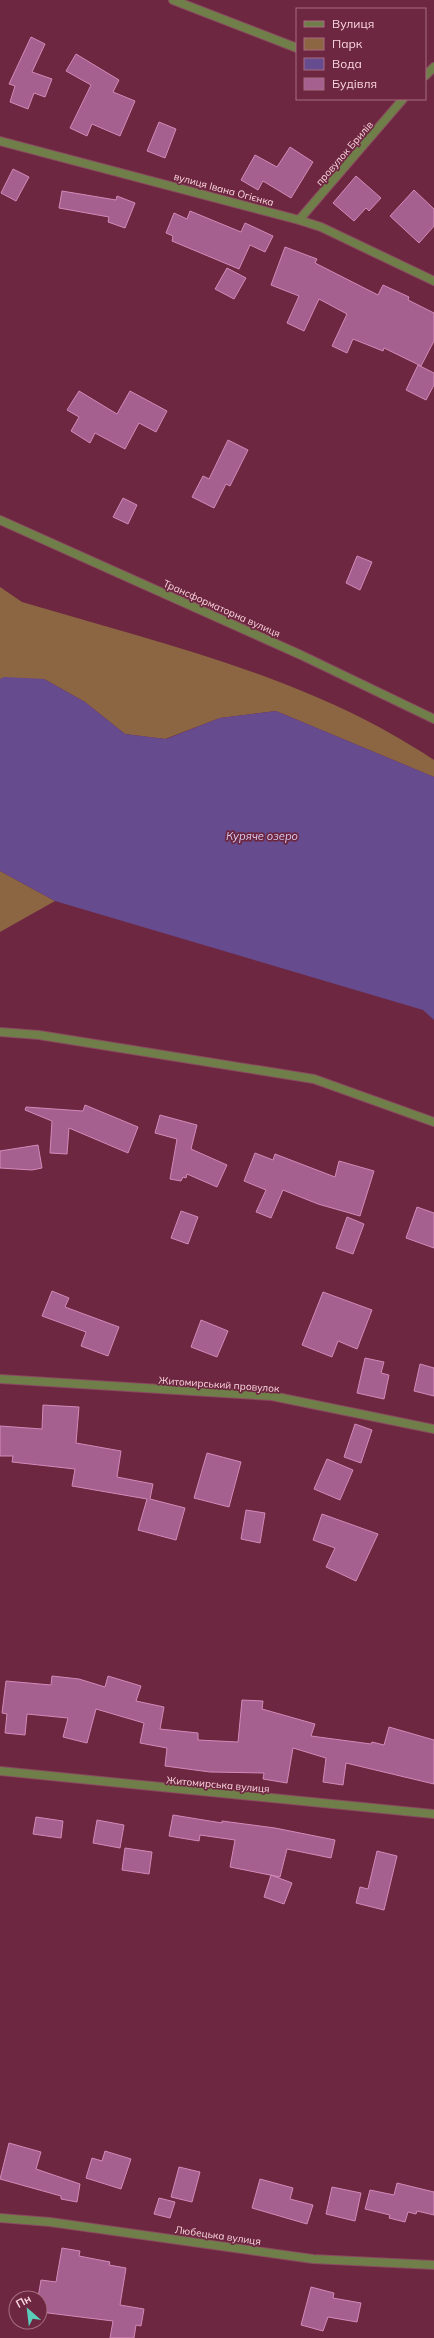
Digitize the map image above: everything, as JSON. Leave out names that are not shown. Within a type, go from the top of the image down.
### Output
[{"type":"street","points":[[173,0],[296,48]]},
{"type":"street","points":[[426,75],[434,67]]},
{"type":"street","name":"провулок Брилів","points":[[299,220],[402,100]]},
{"type":"street","name":"вулиця Івана Огієнка","points":[[0,141],[321,227],[434,281]]},
{"type":"street","name":"Трансформаторна вулиця","points":[[0,520],[301,655],[434,718]]},
{"type":"street","points":[[0,1032],[39,1035],[314,1079],[434,1122]]},
{"type":"street","name":"Житомирський провулок","points":[[0,1379],[272,1396],[434,1429]]},
{"type":"street","name":"Житомирська вулиця","points":[[0,1771],[434,1814]]},
{"type":"street","name":"Любецька вулиця","points":[[0,2218],[50,2222],[313,2258],[434,2265]]},
{"type":"green space","points":[[0,587],[22,602],[182,649],[234,666],[337,706],[386,731],[434,760],[434,777],[276,711],[220,718],[165,739],[125,734],[85,702],[44,679],[0,679]]},
{"type":"green space","points":[[0,871],[55,901],[0,932]]},
{"type":"water","name":"Куряче озеро","points":[[4,677],[44,679],[85,702],[125,734],[166,739],[220,718],[276,711],[434,777],[434,1020],[423,1010],[55,901],[0,871],[0,679]]},
{"type":"building","points":[[31,37],[45,44],[32,72],[52,79],[45,97],[34,93],[28,109],[10,102],[15,86],[9,84]]},
{"type":"building","points":[[76,54],[119,80],[113,92],[135,101],[120,136],[92,124],[87,136],[70,128],[91,85],[66,71]]},
{"type":"building","points":[[159,122],[176,129],[165,158],[147,151]]},
{"type":"building","points":[[290,147],[313,162],[291,198],[263,181],[258,190],[241,180],[255,155],[277,167]]},
{"type":"building","points":[[13,169],[29,177],[16,201],[1,193]]},
{"type":"building","points":[[356,176],[381,198],[369,211],[366,208],[354,221],[333,203]]},
{"type":"building","points":[[414,190],[434,209],[434,226],[419,243],[390,216]]},
{"type":"building","points":[[62,191],[116,200],[117,196],[135,203],[125,228],[108,222],[109,217],[59,208]]},
{"type":"building","points":[[190,211],[241,232],[245,223],[273,236],[265,252],[250,245],[239,269],[172,241],[173,236],[166,233],[174,213],[187,219]]},
{"type":"building","points":[[285,247],[317,259],[315,263],[378,295],[383,285],[409,297],[408,300],[434,313],[434,341],[421,366],[384,348],[383,351],[353,339],[347,353],[332,346],[347,314],[319,299],[304,331],[287,323],[299,296],[271,285]]},
{"type":"building","points":[[227,268],[246,278],[234,299],[215,289]]},
{"type":"building","points":[[418,365],[434,373],[434,385],[426,400],[406,390]]},
{"type":"building","points":[[79,391],[117,414],[130,391],[167,411],[156,432],[139,423],[125,449],[95,433],[90,443],[71,431],[79,417],[67,410]]},
{"type":"building","points":[[228,440],[248,450],[230,486],[226,484],[214,508],[192,497],[203,476],[209,479]]},
{"type":"building","points":[[123,498],[137,505],[128,524],[113,517]]},
{"type":"building","points":[[357,556],[372,562],[360,590],[346,583]]},
{"type":"building","points":[[85,1105],[138,1127],[128,1153],[69,1128],[67,1154],[50,1153],[52,1121],[25,1110],[26,1107],[83,1111]]},
{"type":"building","points":[[160,1115],[197,1125],[191,1149],[227,1165],[217,1187],[187,1174],[186,1178],[183,1177],[181,1181],[170,1179],[177,1139],[155,1133]]},
{"type":"building","points":[[38,1145],[42,1168],[32,1170],[0,1168],[0,1151]]},
{"type":"building","points":[[255,1153],[273,1160],[275,1154],[335,1177],[339,1161],[374,1171],[360,1216],[318,1204],[283,1190],[271,1218],[256,1212],[266,1190],[244,1181]]},
{"type":"building","points":[[417,1207],[434,1213],[434,1248],[406,1238]]},
{"type":"building","points":[[181,1211],[198,1217],[188,1244],[171,1238]]},
{"type":"building","points":[[347,1217],[364,1224],[353,1254],[336,1248]]},
{"type":"building","points":[[52,1291],[69,1298],[65,1307],[119,1327],[108,1356],[81,1346],[86,1332],[42,1316]]},
{"type":"building","points":[[323,1292],[372,1310],[357,1349],[338,1341],[332,1357],[302,1345]]},
{"type":"building","points":[[201,1320],[228,1331],[217,1357],[191,1347]]},
{"type":"building","points":[[365,1358],[384,1362],[381,1373],[389,1375],[384,1399],[357,1393]]},
{"type":"building","points":[[420,1364],[434,1368],[434,1396],[414,1391]]},
{"type":"building","points":[[43,1405],[79,1407],[76,1443],[121,1451],[117,1477],[153,1484],[150,1499],[185,1508],[176,1540],[138,1530],[147,1499],[72,1486],[75,1469],[12,1462],[13,1456],[0,1456],[0,1426],[42,1429]]},
{"type":"building","points":[[355,1424],[372,1430],[361,1463],[344,1457]]},
{"type":"building","points":[[207,1453],[241,1462],[229,1507],[194,1498]]},
{"type":"building","points":[[327,1459],[353,1470],[340,1500],[314,1489]]},
{"type":"building","points":[[246,1510],[265,1513],[260,1543],[241,1539]]},
{"type":"building","points":[[322,1514],[378,1534],[356,1581],[326,1567],[335,1548],[313,1540]]},
{"type":"building","points":[[52,1676],[79,1679],[105,1687],[108,1676],[141,1686],[136,1701],[164,1707],[160,1729],[198,1733],[198,1740],[238,1742],[242,1700],[263,1701],[262,1709],[315,1724],[311,1736],[371,1744],[372,1742],[384,1745],[389,1727],[434,1740],[434,1784],[346,1763],[343,1785],[323,1782],[326,1758],[293,1748],[287,1783],[263,1779],[264,1773],[210,1772],[165,1766],[167,1748],[140,1743],[144,1723],[96,1709],[87,1743],[63,1737],[68,1718],[27,1714],[25,1735],[5,1733],[7,1714],[2,1713],[6,1681],[51,1685]]},
{"type":"building","points":[[173,1815],[222,1823],[222,1821],[275,1828],[335,1840],[331,1858],[287,1849],[280,1877],[230,1867],[235,1840],[200,1835],[199,1841],[169,1836]]},
{"type":"building","points":[[36,1817],[63,1821],[61,1838],[33,1834]]},
{"type":"building","points":[[97,1820],[124,1825],[120,1848],[93,1843]]},
{"type":"building","points":[[125,1848],[152,1852],[149,1874],[122,1870]]},
{"type":"building","points":[[377,1851],[397,1856],[384,1910],[356,1903],[360,1887],[368,1889]]},
{"type":"building","points":[[271,1875],[292,1883],[284,1904],[264,1897]]},
{"type":"building","points":[[9,2143],[41,2152],[36,2169],[80,2184],[77,2202],[61,2199],[61,2196],[0,2179]]},
{"type":"building","points":[[105,2151],[131,2159],[121,2189],[86,2178],[92,2158],[102,2161]]},
{"type":"building","points":[[179,2167],[200,2172],[192,2202],[171,2197]]},
{"type":"building","points":[[260,2179],[293,2188],[290,2199],[313,2205],[307,2224],[252,2208]]},
{"type":"building","points":[[397,2183],[434,2192],[434,2215],[417,2211],[416,2214],[408,2212],[405,2222],[389,2218],[390,2215],[365,2209],[370,2190],[394,2195]]},
{"type":"building","points":[[332,2187],[361,2193],[355,2221],[326,2214]]},
{"type":"building","points":[[159,2198],[175,2202],[170,2218],[154,2214]]},
{"type":"building","points":[[62,2248],[80,2251],[79,2256],[110,2262],[109,2265],[126,2268],[120,2305],[144,2309],[141,2326],[136,2325],[134,2338],[110,2338],[113,2321],[48,2313],[48,2290],[39,2290],[41,2280],[56,2282]]},
{"type":"building","points":[[311,2287],[334,2293],[333,2298],[361,2303],[357,2322],[328,2317],[323,2331],[301,2325]]}]
